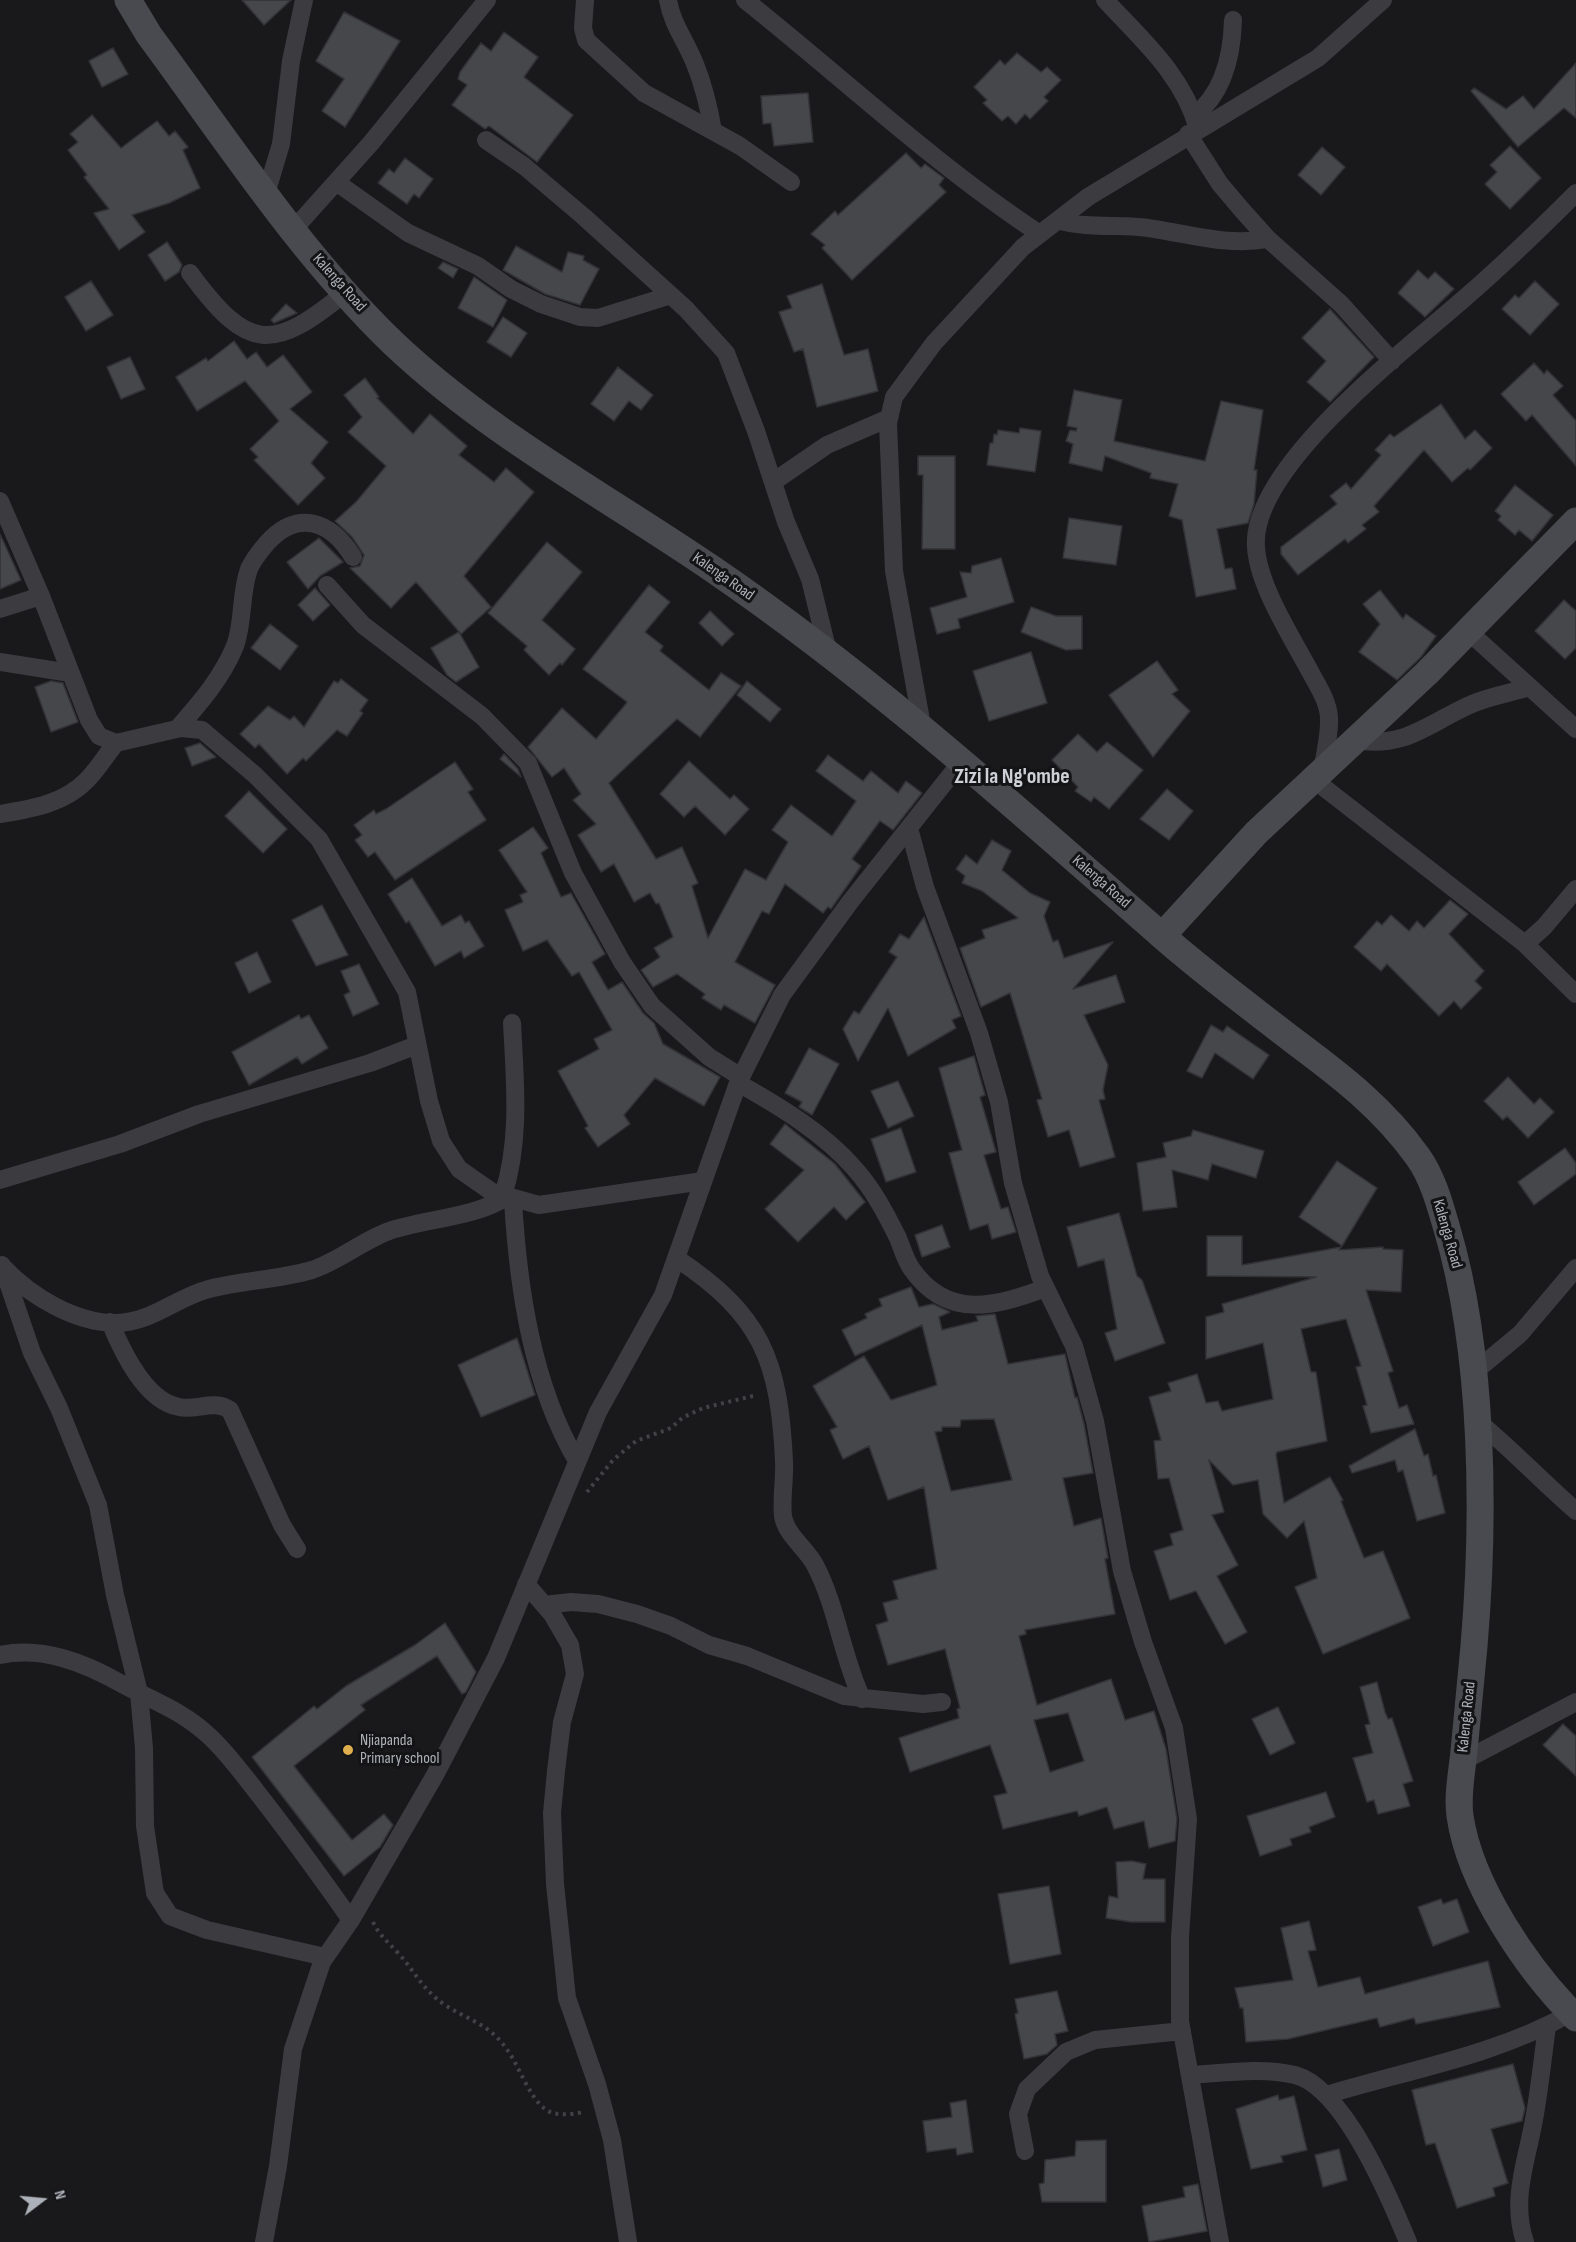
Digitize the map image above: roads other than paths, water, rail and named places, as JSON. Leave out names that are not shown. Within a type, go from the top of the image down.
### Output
[{"type":"main road","name":"Kalenga Road","points":[[128,0],[149,35],[293,230],[389,339],[428,374],[498,428],[714,569],[828,652],[962,762],[1162,936],[1362,1093],[1395,1126],[1424,1166],[1440,1205],[1454,1253],[1467,1312],[1473,1373],[1478,1594],[1458,1809],[1469,1858],[1491,1904],[1536,1971],[1573,2015]]},
{"type":"main road","points":[[1162,936],[1256,833],[1469,632],[1576,521]]},
{"type":"street","points":[[266,194],[281,144],[291,61],[304,0]]},
{"type":"street","points":[[293,230],[488,0]]},
{"type":"street","points":[[585,0],[583,28],[586,40],[644,93],[740,147],[791,182]]},
{"type":"street","points":[[668,0],[673,21],[695,63],[703,85],[713,131]]},
{"type":"street","points":[[745,0],[915,140],[1004,210],[1040,234]]},
{"type":"street","points":[[1105,0],[1178,82],[1191,103],[1194,126],[1220,184],[1268,239],[1341,303],[1392,361]]},
{"type":"street","points":[[923,731],[894,571],[889,418],[894,397],[927,352],[1023,248],[1040,234],[1088,197],[1194,126],[1318,58],[1383,0]]},
{"type":"street","points":[[1194,126],[1219,87],[1227,65],[1233,20]]},
{"type":"street","points":[[486,140],[524,166],[583,216],[668,296],[687,309],[726,353],[810,579],[828,652]]},
{"type":"street","points":[[336,182],[408,233],[478,267],[511,289],[579,317],[598,318],[668,296]]},
{"type":"street","points":[[1576,193],[1522,246],[1349,399],[1295,458],[1270,494],[1259,518],[1256,547],[1265,579],[1285,627],[1323,695],[1329,716],[1318,775],[1525,944],[1576,994]]},
{"type":"street","points":[[1058,220],[1082,225],[1154,228],[1186,236],[1239,243],[1268,239]]},
{"type":"street","points":[[190,273],[211,302],[232,322],[254,335],[269,336],[316,317],[347,291]]},
{"type":"street","points":[[773,482],[827,445],[889,418]]},
{"type":"street","points":[[0,501],[41,596],[88,720],[99,736],[116,743],[177,729],[202,730],[280,798],[320,839],[407,992],[429,1101],[441,1141],[459,1169],[492,1192],[539,1205],[703,1181]]},
{"type":"street","points":[[177,729],[222,673],[236,644],[250,567],[274,536],[290,524],[299,522],[315,524],[333,533],[353,557]]},
{"type":"street","points":[[327,585],[363,625],[482,716],[528,764],[573,873],[622,962],[652,1006],[709,1057],[783,1108],[854,1167],[874,1193],[911,1268],[931,1288],[948,1299],[969,1305],[994,1305],[1046,1288]]},
{"type":"street","points":[[0,609],[41,596]]},
{"type":"street","points":[[1469,632],[1576,729]]},
{"type":"street","points":[[0,662],[70,673]]},
{"type":"street","points":[[1355,740],[1371,743],[1400,740],[1474,703],[1530,687]]},
{"type":"street","points":[[0,814],[40,806],[73,793],[87,780],[116,743]]},
{"type":"street","points":[[264,2242],[278,2166],[293,2049],[325,1957],[351,1920],[435,1775],[486,1677],[598,1412],[663,1296],[740,1080],[782,996],[962,762]]},
{"type":"street","points":[[909,828],[925,887],[979,1033],[999,1102],[1013,1183],[1040,1276],[1077,1356],[1095,1421],[1122,1571],[1143,1642],[1174,1728],[1188,1819],[1180,1937],[1182,2031],[1220,2242]]},
{"type":"street","points":[[1525,944],[1544,927],[1576,889]]},
{"type":"street","points":[[512,1023],[517,1124],[508,1198],[515,1228],[532,1340],[560,1431],[577,1461]]},
{"type":"street","points":[[0,1180],[120,1144],[200,1114],[370,1063],[417,1045]]},
{"type":"street","points":[[1,1265],[17,1282],[47,1301],[91,1320],[133,1321],[210,1288],[270,1280],[313,1269],[387,1232],[472,1211],[508,1198]]},
{"type":"street","points":[[676,1258],[709,1280],[739,1310],[760,1337],[770,1361],[784,1462],[783,1517],[789,1532],[804,1547],[815,1565],[826,1591],[848,1668],[862,1699]]},
{"type":"street","points":[[1,1265],[32,1353],[59,1408],[98,1505],[115,1595],[139,1693],[144,1748],[145,1826],[155,1893],[170,1916],[207,1930],[325,1957]]},
{"type":"street","points":[[1473,1373],[1520,1334],[1576,1268]]},
{"type":"street","points":[[111,1322],[135,1373],[161,1400],[180,1408],[209,1405],[230,1410],[282,1525],[297,1549]]},
{"type":"street","points":[[1475,1419],[1572,1502]]},
{"type":"street","points":[[526,1584],[544,1605],[570,1645],[575,1674],[562,1722],[556,1771],[552,1813],[555,1884],[567,1998],[612,2140],[628,2242]]},
{"type":"street","points":[[544,1605],[571,1602],[598,1604],[637,1614],[671,1626],[709,1646],[747,1656],[844,1696],[923,1704],[942,1702]]},
{"type":"street","points":[[0,1655],[45,1654],[80,1663],[139,1693],[165,1703],[208,1736],[290,1834],[351,1920]]},
{"type":"street","points":[[1463,1761],[1576,1702]]},
{"type":"street","points":[[1326,2095],[1496,2048],[1573,2015]]},
{"type":"street","points":[[1525,2242],[1518,2212],[1524,2160],[1535,2115],[1547,2026]]},
{"type":"street","points":[[1025,2151],[1018,2114],[1027,2089],[1043,2071],[1066,2052],[1095,2040],[1182,2031]]},
{"type":"street","points":[[1190,2075],[1269,2072],[1297,2076],[1326,2095],[1382,2177],[1408,2242]]},
{"type":"place","name":"Njiapanda Primary school","points":[[348,1750]]},
{"type":"district","name":"Zizi la Ng'ombe","points":[[1012,777]]}]
